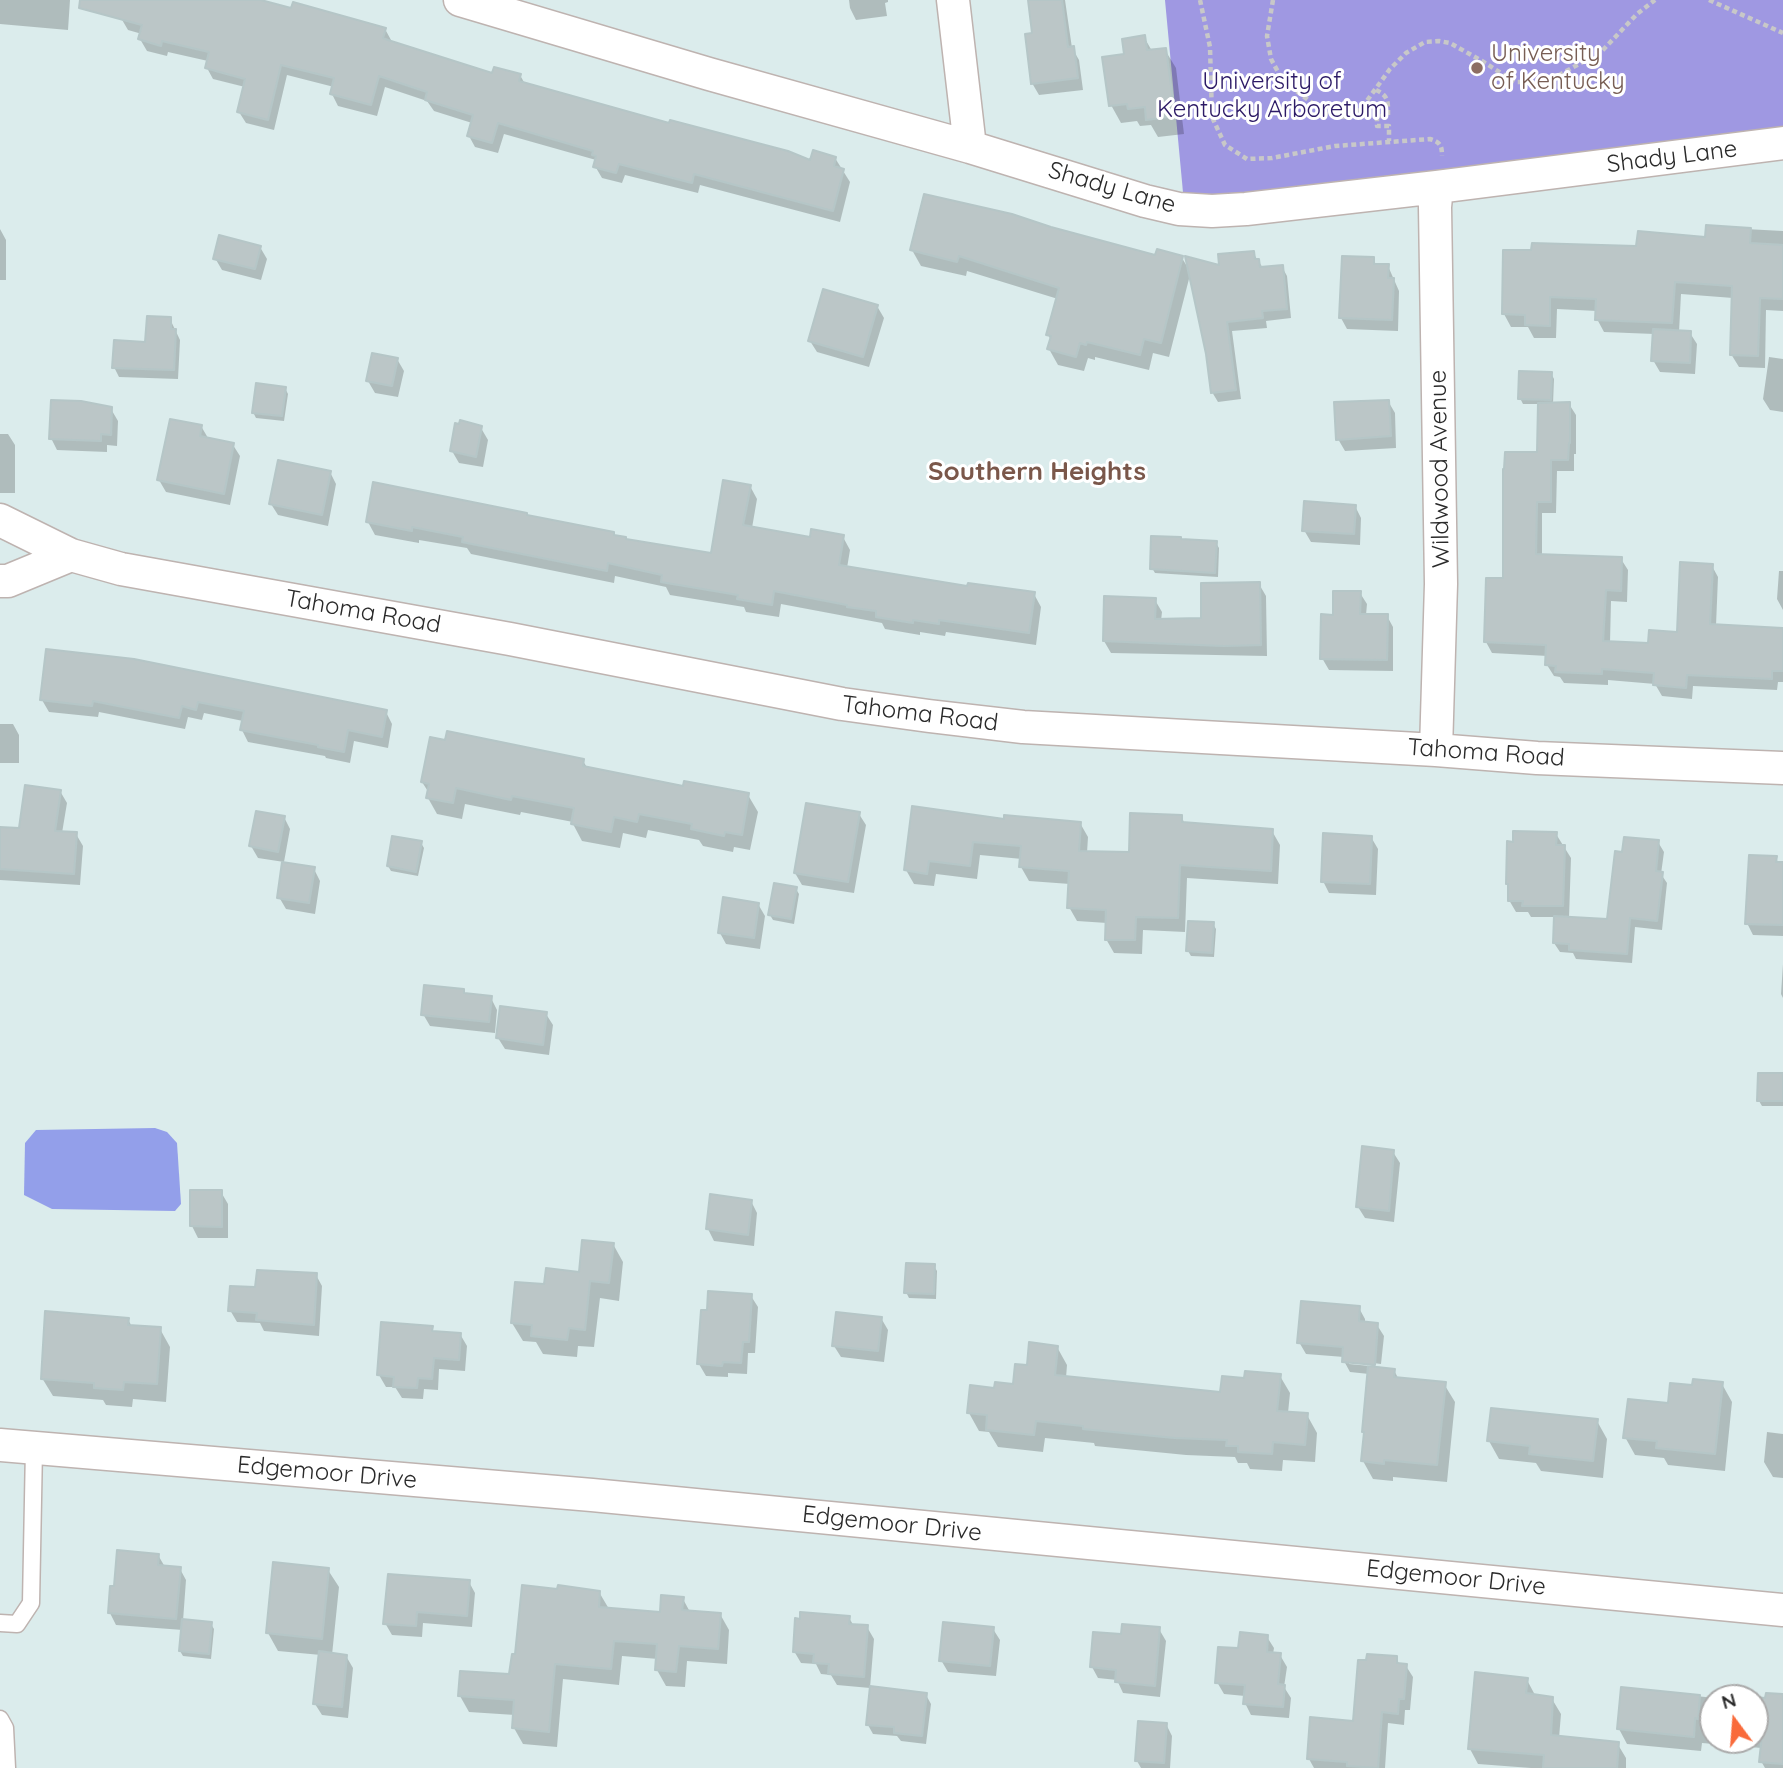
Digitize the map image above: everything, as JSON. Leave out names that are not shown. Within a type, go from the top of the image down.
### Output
[{"type":"street","name":"Shady Lane","points":[[460,0],[1179,209],[1246,209],[1783,143]]},
{"type":"street","points":[[953,0],[970,147]]},
{"type":"street","name":"Wildwood Avenue","points":[[1436,750],[1441,584],[1435,206],[1437,187]]},
{"type":"street","name":"Tahoma Road","points":[[0,520],[71,555],[121,569],[510,639],[842,704],[1023,727],[1538,758],[1783,768]]},
{"type":"street","points":[[0,581],[8,581],[71,555]]},
{"type":"street","name":"Edgemoor Drive","points":[[0,1445],[592,1495],[1783,1610]]},
{"type":"lane","points":[[0,1623],[18,1624],[31,1603],[34,1448]]},
{"type":"lane","points":[[0,1719],[5,1728],[7,1768]]},
{"type":"path","points":[[1200,0],[1210,47],[1212,117],[1224,145],[1247,159],[1272,158],[1326,147],[1430,139],[1438,141],[1442,146],[1443,165],[1437,187]]},
{"type":"path","points":[[1273,0],[1267,36],[1271,59],[1283,81],[1327,114],[1339,117],[1351,116],[1376,90],[1390,69],[1406,53],[1425,42],[1450,43],[1515,82],[1547,82],[1602,51],[1637,14],[1655,0]]},
{"type":"path","points":[[1709,0],[1783,33]]},
{"type":"path","points":[[1376,90],[1384,94],[1388,102],[1388,116],[1377,116],[1377,126],[1389,126],[1390,141]]},
{"type":"green space","name":"University of Kentucky Arboretum","points":[[1165,0],[1783,0],[1783,133],[1184,203]]},
{"type":"shaded area","points":[[155,1128],[167,1132],[177,1143],[181,1204],[175,1211],[52,1209],[24,1195],[25,1143],[36,1130]]},
{"type":"building","points":[[80,0],[261,0],[291,8],[293,2],[386,28],[383,38],[492,73],[494,67],[521,74],[519,81],[669,123],[670,120],[788,151],[810,160],[813,150],[836,157],[834,166],[844,169],[833,211],[694,174],[692,183],[619,164],[616,173],[593,167],[596,156],[592,155],[593,151],[498,123],[492,143],[467,136],[473,115],[425,100],[427,92],[379,76],[371,105],[330,94],[334,78],[281,65],[268,120],[237,112],[245,79],[205,68],[209,52],[162,41],[161,46],[138,39],[142,25],[79,8]]},
{"type":"building","points":[[1028,0],[1062,0],[1068,47],[1074,46],[1078,78],[1031,84],[1025,34],[1032,33]]},
{"type":"building","points":[[1145,35],[1147,50],[1166,48],[1175,116],[1146,120],[1145,107],[1128,109],[1127,104],[1109,106],[1102,57],[1124,54],[1122,39]]},
{"type":"building","points":[[924,194],[1012,214],[1155,255],[1157,249],[1183,256],[1161,343],[1144,339],[1140,355],[1087,342],[1086,345],[1080,343],[1076,357],[1047,349],[1051,336],[1046,335],[1059,288],[959,256],[957,262],[910,250]]},
{"type":"building","points":[[1706,225],[1751,228],[1750,243],[1783,245],[1783,299],[1760,298],[1758,356],[1730,355],[1732,286],[1675,282],[1672,323],[1595,320],[1596,299],[1550,297],[1550,326],[1525,325],[1525,315],[1502,314],[1503,250],[1531,250],[1532,243],[1636,246],[1638,231],[1705,237]]},
{"type":"building","points":[[219,235],[261,246],[255,269],[213,259]]},
{"type":"building","points":[[1254,251],[1260,267],[1283,265],[1287,309],[1262,311],[1263,318],[1227,322],[1236,390],[1211,393],[1206,354],[1185,256],[1219,265],[1218,254]]},
{"type":"building","points":[[1342,256],[1374,257],[1374,264],[1389,264],[1388,278],[1394,278],[1392,320],[1339,318]]},
{"type":"building","points":[[823,289],[878,305],[863,357],[808,341]]},
{"type":"building","points":[[147,316],[171,317],[171,329],[176,329],[174,370],[112,368],[114,340],[145,342]]},
{"type":"building","points":[[1653,329],[1691,331],[1690,363],[1651,361]]},
{"type":"building","points":[[372,353],[398,358],[392,386],[366,381]]},
{"type":"building","points":[[1519,371],[1552,372],[1551,400],[1518,399]]},
{"type":"building","points":[[256,383],[286,387],[282,416],[252,413]]},
{"type":"building","points":[[51,400],[81,401],[112,407],[111,435],[101,434],[101,441],[49,439]]},
{"type":"building","points":[[1389,400],[1391,436],[1336,440],[1334,402]]},
{"type":"building","points":[[1570,402],[1568,460],[1551,460],[1551,502],[1537,502],[1536,554],[1622,557],[1621,591],[1606,590],[1603,641],[1648,643],[1649,630],[1677,632],[1680,562],[1713,564],[1710,624],[1783,628],[1783,671],[1772,671],[1772,679],[1687,675],[1686,688],[1653,685],[1654,673],[1602,669],[1602,674],[1555,672],[1556,666],[1545,665],[1546,645],[1484,642],[1486,578],[1503,578],[1505,452],[1537,452],[1538,403]]},
{"type":"building","points":[[170,419],[202,425],[200,436],[234,443],[224,494],[157,480]]},
{"type":"building","points":[[460,420],[482,426],[476,457],[450,451],[455,423],[459,424]]},
{"type":"building","points":[[278,460],[331,471],[322,515],[269,504]]},
{"type":"building","points":[[723,480],[751,485],[743,525],[810,537],[811,529],[844,535],[839,565],[967,586],[968,583],[1035,592],[1029,633],[939,620],[939,624],[913,620],[913,623],[876,617],[876,611],[774,591],[772,605],[737,599],[738,595],[661,582],[662,575],[608,563],[607,571],[462,542],[463,537],[366,522],[373,482],[614,532],[614,535],[626,539],[711,553]]},
{"type":"building","points":[[1304,501],[1356,505],[1354,534],[1302,531]]},
{"type":"building","points":[[1151,536],[1217,541],[1215,573],[1150,569]]},
{"type":"building","points":[[1260,582],[1261,645],[1103,641],[1104,596],[1156,598],[1155,619],[1201,618],[1201,583]]},
{"type":"building","points":[[1333,591],[1361,591],[1360,614],[1388,614],[1387,660],[1320,659],[1321,614],[1333,615]]},
{"type":"building","points":[[46,649],[134,659],[387,710],[382,737],[348,730],[344,752],[240,730],[244,711],[198,702],[196,710],[182,706],[179,718],[93,701],[92,706],[40,700]]},
{"type":"building","points":[[447,731],[584,759],[583,766],[683,786],[684,781],[749,793],[742,835],[725,832],[724,836],[691,829],[692,824],[639,814],[637,822],[614,817],[611,832],[571,824],[574,808],[512,796],[511,800],[456,788],[453,803],[426,798],[429,784],[421,782],[430,737],[445,740]]},
{"type":"building","points":[[25,785],[61,790],[55,831],[77,832],[74,874],[0,869],[0,827],[19,828]]},
{"type":"building","points":[[806,803],[860,812],[848,882],[794,873]]},
{"type":"building","points":[[912,806],[1004,819],[1004,815],[1081,822],[1079,851],[1129,852],[1130,813],[1182,815],[1182,822],[1273,829],[1271,871],[1180,865],[1178,918],[1136,917],[1135,940],[1105,940],[1106,910],[1067,908],[1069,871],[1019,867],[1021,846],[973,842],[970,866],[929,861],[927,874],[904,870]]},
{"type":"building","points":[[256,811],[285,816],[278,852],[249,846]]},
{"type":"building","points":[[1513,831],[1557,832],[1556,845],[1565,845],[1563,906],[1522,906],[1523,901],[1508,901],[1507,841],[1513,842]]},
{"type":"building","points":[[1323,833],[1372,836],[1370,884],[1321,882]]},
{"type":"building","points":[[392,836],[422,841],[416,872],[387,866]]},
{"type":"building","points":[[1624,837],[1659,840],[1656,871],[1663,872],[1657,921],[1630,918],[1627,954],[1569,950],[1569,944],[1553,943],[1554,916],[1607,919],[1615,851],[1622,852]]},
{"type":"building","points":[[1749,855],[1777,856],[1776,862],[1783,862],[1783,925],[1745,924]]},
{"type":"building","points":[[282,862],[315,867],[309,903],[277,898]]},
{"type":"building","points":[[774,883],[797,887],[791,919],[768,915]]},
{"type":"building","points":[[723,897],[759,903],[754,938],[718,933]]},
{"type":"building","points":[[1188,921],[1214,922],[1212,953],[1186,951]]},
{"type":"building","points":[[424,985],[464,989],[464,993],[492,996],[489,1022],[421,1015]]},
{"type":"building","points":[[500,1006],[547,1012],[543,1045],[496,1038]]},
{"type":"building","points":[[1758,1073],[1783,1073],[1783,1101],[1757,1101]]},
{"type":"building","points":[[1362,1146],[1394,1150],[1389,1211],[1356,1207]]},
{"type":"building","points":[[190,1190],[222,1190],[222,1227],[190,1226]]},
{"type":"building","points":[[710,1194],[752,1200],[748,1235],[706,1229]]},
{"type":"building","points":[[582,1240],[614,1243],[609,1283],[590,1281],[585,1330],[569,1328],[567,1340],[531,1336],[532,1325],[511,1323],[515,1282],[544,1284],[546,1268],[579,1272]]},
{"type":"building","points":[[906,1263],[935,1264],[934,1294],[904,1293]]},
{"type":"building","points":[[257,1270],[317,1273],[314,1325],[256,1320],[257,1313],[228,1311],[230,1286],[255,1287]]},
{"type":"building","points":[[708,1291],[752,1294],[749,1342],[743,1342],[741,1363],[723,1362],[722,1366],[697,1364],[701,1310],[707,1310]]},
{"type":"building","points":[[1301,1301],[1360,1306],[1359,1321],[1378,1323],[1375,1365],[1342,1362],[1343,1347],[1297,1343]]},
{"type":"building","points":[[45,1311],[129,1318],[128,1325],[161,1327],[157,1384],[124,1382],[123,1390],[94,1388],[94,1383],[41,1379]]},
{"type":"building","points":[[836,1312],[882,1317],[878,1351],[832,1346]]},
{"type":"building","points":[[381,1322],[433,1326],[432,1331],[461,1333],[459,1360],[434,1358],[432,1379],[418,1378],[417,1388],[393,1387],[394,1377],[377,1375]]},
{"type":"building","points":[[1029,1342],[1058,1346],[1055,1375],[1220,1392],[1222,1376],[1244,1378],[1245,1371],[1281,1374],[1277,1411],[1308,1413],[1305,1445],[1273,1442],[1272,1454],[1238,1452],[1238,1446],[1226,1446],[1227,1440],[1083,1429],[1083,1426],[1036,1421],[1034,1435],[986,1430],[987,1415],[967,1413],[970,1385],[994,1388],[995,1382],[1013,1384],[1015,1364],[1027,1365]]},
{"type":"building","points":[[1368,1366],[1395,1369],[1394,1377],[1446,1382],[1437,1465],[1384,1460],[1384,1464],[1361,1461]]},
{"type":"building","points":[[1693,1379],[1723,1382],[1715,1454],[1656,1448],[1657,1441],[1623,1438],[1628,1399],[1668,1403],[1670,1383],[1692,1385]]},
{"type":"building","points":[[1491,1408],[1598,1419],[1593,1461],[1529,1454],[1530,1446],[1487,1441]]},
{"type":"building","points":[[117,1550],[159,1554],[158,1565],[181,1567],[176,1619],[108,1613],[110,1586],[114,1586]]},
{"type":"building","points":[[273,1562],[329,1568],[322,1639],[266,1633]]},
{"type":"building","points":[[388,1574],[470,1580],[467,1616],[417,1612],[416,1626],[383,1624]]},
{"type":"building","points":[[522,1585],[557,1589],[558,1585],[600,1591],[599,1607],[660,1612],[661,1595],[684,1597],[682,1610],[721,1613],[718,1649],[679,1646],[676,1672],[655,1670],[657,1644],[614,1641],[611,1669],[555,1664],[549,1732],[512,1728],[514,1700],[458,1696],[460,1671],[509,1674],[512,1654],[515,1654]]},
{"type":"building","points":[[800,1612],[850,1616],[849,1624],[868,1625],[864,1677],[828,1674],[829,1664],[813,1663],[814,1654],[793,1652],[795,1618],[800,1619]]},
{"type":"building","points":[[182,1619],[212,1622],[209,1654],[179,1651]]},
{"type":"building","points":[[943,1622],[994,1627],[990,1666],[939,1661]]},
{"type":"building","points":[[1122,1624],[1160,1627],[1155,1686],[1115,1682],[1116,1670],[1090,1667],[1093,1632],[1121,1634]]},
{"type":"building","points":[[1240,1632],[1268,1635],[1267,1652],[1281,1653],[1278,1684],[1285,1685],[1283,1707],[1243,1704],[1245,1685],[1215,1683],[1218,1647],[1238,1648]]},
{"type":"building","points":[[319,1651],[347,1655],[342,1707],[313,1704]]},
{"type":"building","points":[[1367,1654],[1397,1656],[1397,1663],[1407,1664],[1404,1699],[1399,1699],[1398,1714],[1382,1712],[1378,1768],[1307,1759],[1310,1717],[1353,1721],[1358,1660],[1366,1660]]},
{"type":"building","points":[[1475,1672],[1528,1678],[1526,1693],[1553,1697],[1551,1735],[1619,1742],[1617,1768],[1543,1768],[1544,1755],[1468,1749]]},
{"type":"building","points":[[870,1686],[927,1693],[922,1736],[894,1733],[894,1727],[866,1725]]},
{"type":"building","points":[[1621,1687],[1699,1695],[1694,1737],[1617,1729]]},
{"type":"building","points":[[1769,1693],[1783,1694],[1783,1764],[1759,1762],[1760,1754],[1769,1754]]},
{"type":"building","points":[[1138,1721],[1167,1723],[1164,1763],[1135,1761]]},
{"type":"place","name":"University of Kentucky","points":[[1477,68]]},
{"type":"district","name":"Southern Heights","points":[[1037,472]]}]
